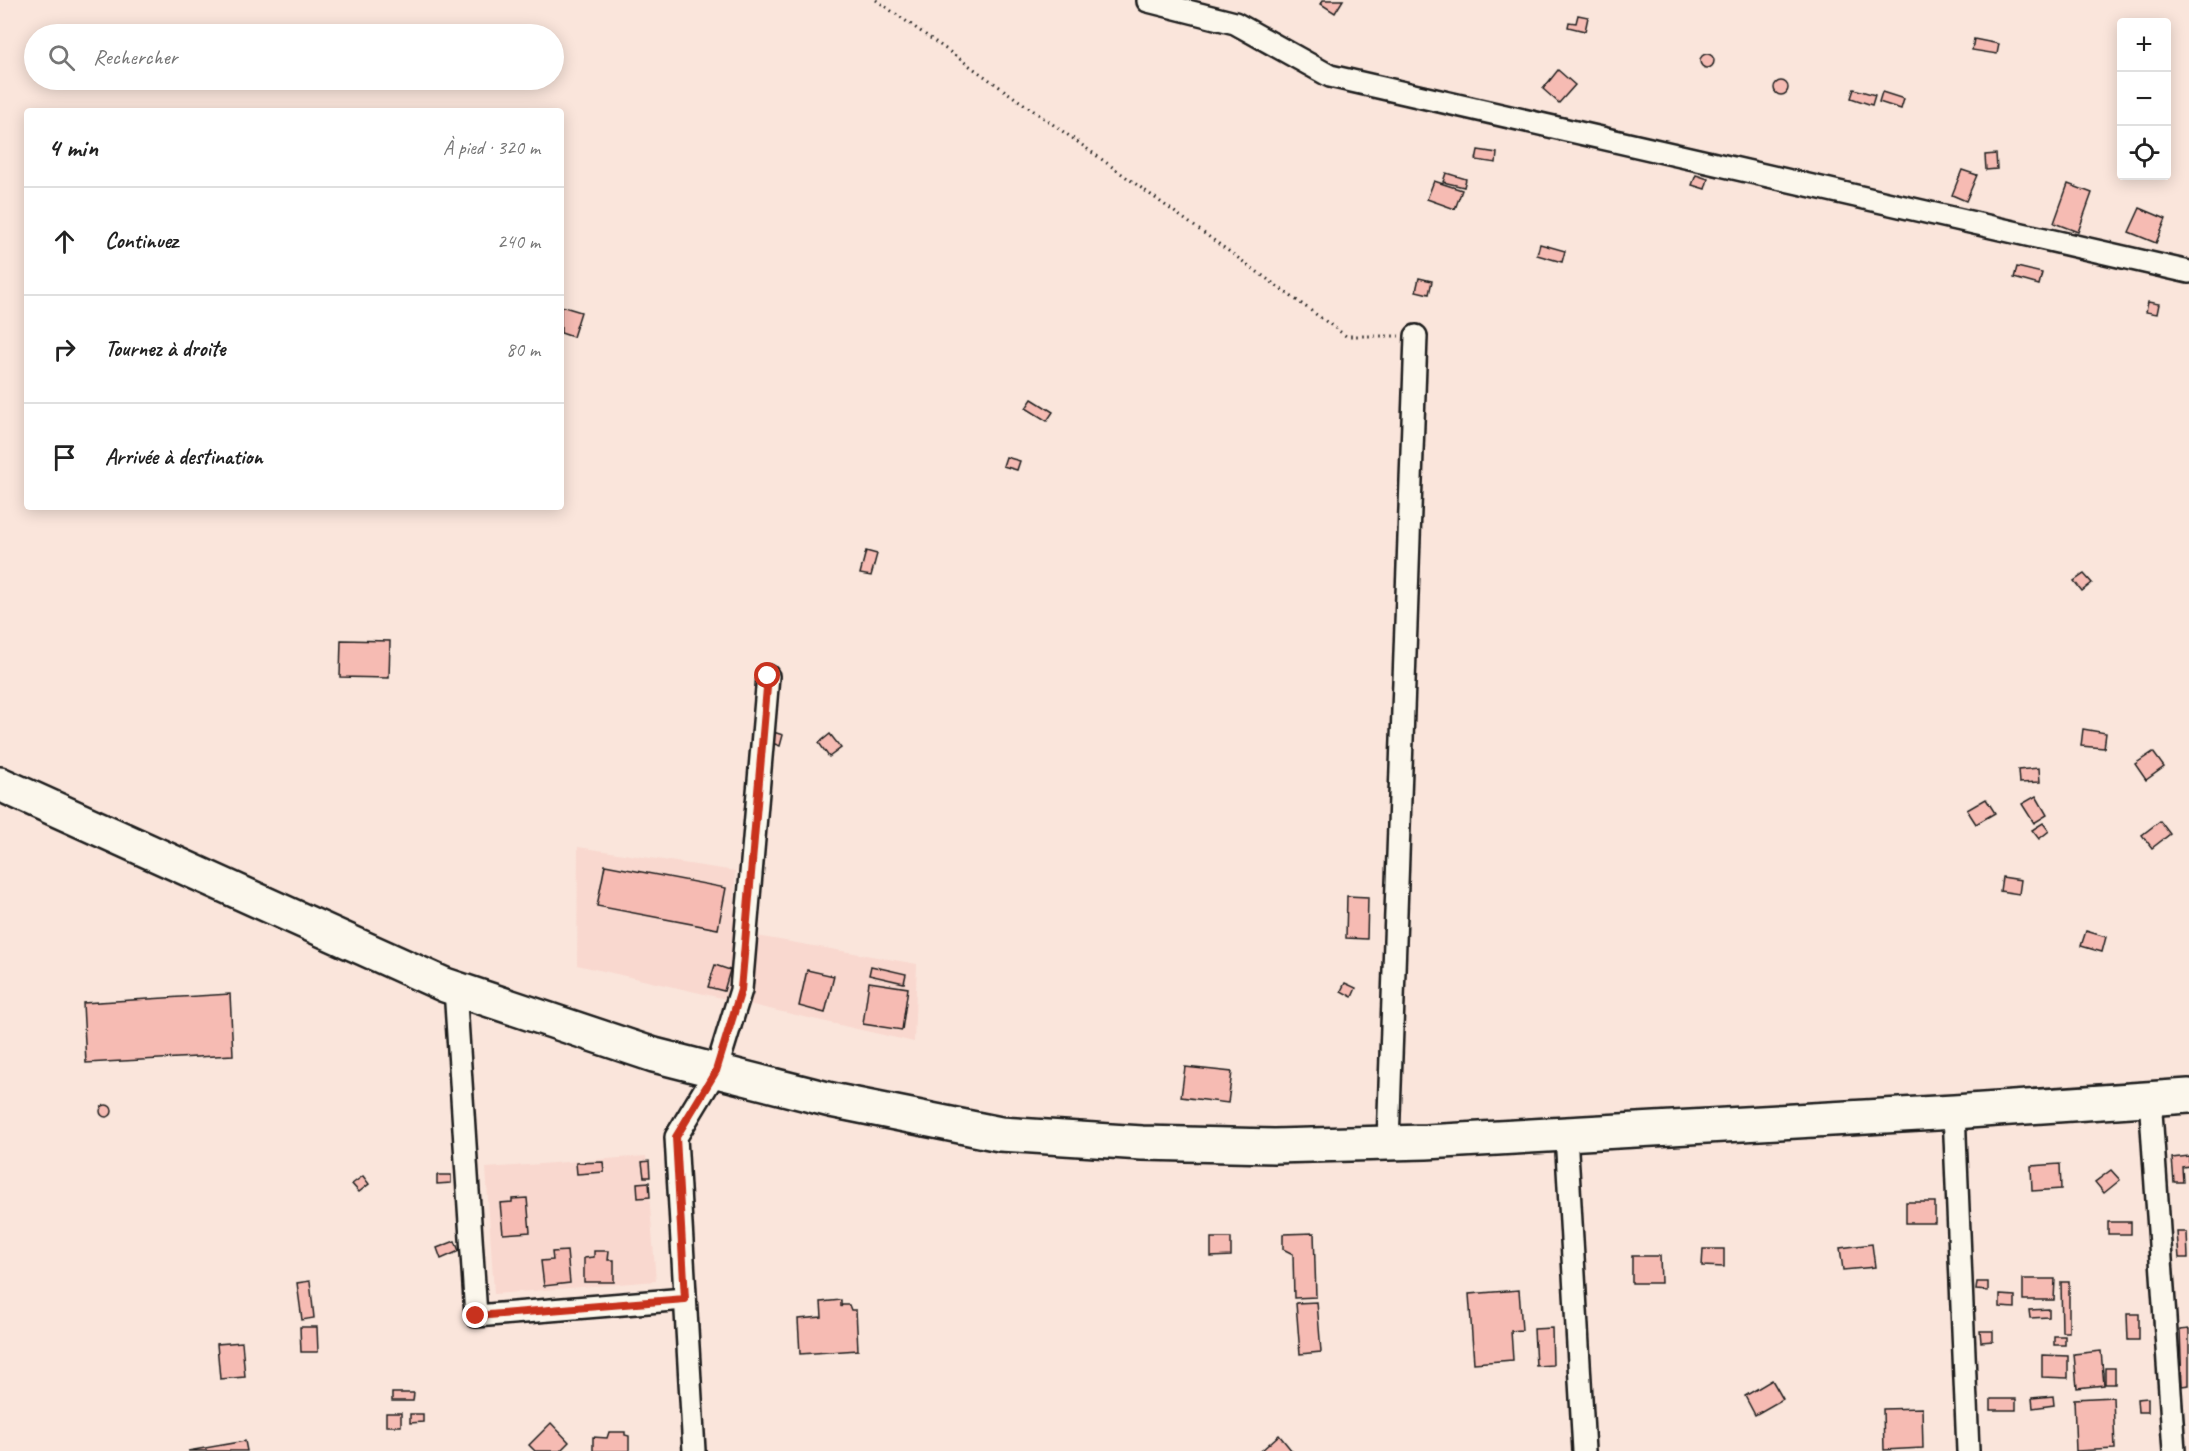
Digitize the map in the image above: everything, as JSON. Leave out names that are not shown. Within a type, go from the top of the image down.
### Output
[{"type":"highway","points":[[0,784],[455,988],[654,1055],[831,1100],[1000,1134],[1154,1143],[1274,1146],[1388,1143],[1954,1112],[2189,1096]]},
{"type":"street","points":[[1148,1],[1235,23],[1330,76],[2189,272]]},
{"type":"street","points":[[1388,1143],[1416,336]]},
{"type":"street","points":[[694,1451],[676,1137],[716,1071],[741,990],[768,676]]},
{"type":"street","points":[[455,988],[476,1316],[685,1299]]},
{"type":"street","points":[[2151,1097],[2174,1451]]},
{"type":"street","points":[[1954,1112],[1968,1451]]},
{"type":"street","points":[[1566,1134],[1584,1451]]},
{"type":"path","points":[[876,0],[1085,147],[1346,336],[1416,336]]},
{"type":"shaded area","points":[[578,847],[735,871],[734,932],[917,964],[914,1042],[577,965]]},
{"type":"shaded area","points":[[646,1156],[656,1281],[494,1294],[486,1168]]},
{"type":"building","points":[[1323,0],[1343,0],[1335,13],[1321,4]]},
{"type":"building","points":[[1578,15],[1588,17],[1585,31],[1568,27],[1569,22],[1576,23]]},
{"type":"building","points":[[1974,39],[1999,44],[1997,54],[1972,50]]},
{"type":"building","points":[[1707,54],[1712,56],[1714,61],[1712,66],[1707,68],[1702,66],[1700,61],[1702,56]]},
{"type":"building","points":[[1558,70],[1575,85],[1559,103],[1543,89]]},
{"type":"building","points":[[1781,81],[1786,83],[1788,88],[1786,93],[1781,95],[1776,93],[1774,88],[1776,83]]},
{"type":"building","points":[[1854,89],[1875,95],[1872,105],[1851,98]]},
{"type":"building","points":[[1882,92],[1904,99],[1901,109],[1879,102]]},
{"type":"building","points":[[1478,150],[1497,153],[1496,163],[1476,160]]},
{"type":"building","points":[[1996,154],[1997,169],[1986,170],[1985,155]]},
{"type":"building","points":[[1962,170],[1977,175],[1966,201],[1952,195]]},
{"type":"building","points":[[1446,173],[1466,179],[1464,187],[1443,182]]},
{"type":"building","points":[[1696,175],[1708,179],[1705,189],[1692,185]]},
{"type":"building","points":[[1434,181],[1462,190],[1455,209],[1427,199]]},
{"type":"building","points":[[2068,184],[2092,193],[2078,232],[2054,223]]},
{"type":"building","points":[[2140,208],[2166,219],[2156,243],[2129,232]]},
{"type":"building","points":[[1540,244],[1565,251],[1562,262],[1537,255]]},
{"type":"building","points":[[2017,267],[2042,273],[2039,285],[2014,278]]},
{"type":"building","points":[[1419,278],[1432,281],[1429,294],[1416,291]]},
{"type":"building","points":[[2148,302],[2159,304],[2157,314],[2146,312]]},
{"type":"building","points":[[564,307],[581,312],[573,337],[564,334]]},
{"type":"building","points":[[1032,399],[1053,412],[1047,421],[1026,408]]},
{"type":"building","points":[[1006,457],[1020,461],[1017,470],[1003,466]]},
{"type":"building","points":[[866,551],[877,554],[871,576],[860,574]]},
{"type":"building","points":[[2084,574],[2092,583],[2082,591],[2074,581]]},
{"type":"building","points":[[341,640],[390,641],[389,678],[340,677]]},
{"type":"building","points":[[2083,729],[2106,733],[2104,748],[2081,746]]},
{"type":"building","points":[[770,731],[783,735],[780,746],[767,741]]},
{"type":"building","points":[[830,734],[841,748],[829,757],[819,743]]},
{"type":"building","points":[[2153,752],[2164,767],[2146,780],[2135,764]]},
{"type":"building","points":[[2039,768],[2040,782],[2019,783],[2018,770]]},
{"type":"building","points":[[2036,796],[2047,815],[2034,823],[2022,804]]},
{"type":"building","points":[[1986,799],[1995,813],[1976,824],[1967,810]]},
{"type":"building","points":[[2160,821],[2170,834],[2152,848],[2142,835]]},
{"type":"building","points":[[2043,823],[2049,831],[2039,839],[2032,830]]},
{"type":"building","points":[[605,865],[726,888],[718,929],[597,906]]},
{"type":"building","points":[[2002,877],[2021,880],[2019,894],[2000,891]]},
{"type":"building","points":[[1347,896],[1368,897],[1367,939],[1346,938]]},
{"type":"building","points":[[2086,931],[2106,937],[2102,952],[2081,946]]},
{"type":"building","points":[[715,965],[730,970],[724,991],[708,987]]},
{"type":"building","points":[[871,966],[906,974],[904,983],[869,975]]},
{"type":"building","points":[[807,970],[834,976],[825,1013],[799,1006]]},
{"type":"building","points":[[869,982],[908,988],[902,1030],[863,1024]]},
{"type":"building","points":[[1345,983],[1356,988],[1352,997],[1341,991]]},
{"type":"building","points":[[230,994],[233,1055],[86,1063],[83,1003]]},
{"type":"building","points":[[1185,1067],[1232,1072],[1228,1103],[1181,1097]]},
{"type":"building","points":[[108,1105],[112,1111],[108,1117],[104,1117],[100,1109]]},
{"type":"building","points":[[2189,1156],[2189,1166],[2182,1167],[2183,1182],[2174,1182],[2172,1158]]},
{"type":"building","points":[[649,1161],[650,1177],[644,1177],[642,1162]]},
{"type":"building","points":[[603,1162],[604,1172],[577,1174],[576,1163]]},
{"type":"building","points":[[2060,1164],[2061,1189],[2032,1191],[2031,1166]]},
{"type":"building","points":[[2111,1170],[2120,1180],[2104,1193],[2095,1182]]},
{"type":"building","points":[[437,1175],[451,1175],[451,1183],[437,1184]]},
{"type":"building","points":[[363,1176],[369,1184],[359,1192],[352,1184]]},
{"type":"building","points":[[649,1182],[650,1197],[638,1198],[637,1183]]},
{"type":"building","points":[[527,1198],[530,1232],[503,1234],[500,1203]]},
{"type":"building","points":[[1906,1202],[1935,1202],[1935,1223],[1906,1223]]},
{"type":"building","points":[[2108,1222],[2131,1222],[2131,1234],[2108,1234]]},
{"type":"building","points":[[2177,1232],[2187,1232],[2188,1258],[2179,1258]]},
{"type":"building","points":[[1314,1233],[1316,1297],[1294,1298],[1293,1254],[1283,1249],[1283,1234]]},
{"type":"building","points":[[1211,1238],[1231,1238],[1231,1256],[1211,1257]]},
{"type":"building","points":[[455,1241],[459,1251],[441,1259],[437,1248]]},
{"type":"building","points":[[1872,1244],[1875,1267],[1843,1270],[1840,1248]]},
{"type":"building","points":[[1703,1249],[1724,1249],[1724,1267],[1702,1266]]},
{"type":"building","points":[[567,1251],[570,1283],[544,1286],[541,1261],[553,1260],[552,1252]]},
{"type":"building","points":[[594,1251],[609,1251],[608,1260],[614,1260],[614,1282],[584,1282],[584,1258],[594,1257]]},
{"type":"building","points":[[1632,1256],[1660,1256],[1661,1283],[1632,1283]]},
{"type":"building","points":[[2023,1279],[2055,1279],[2054,1300],[2023,1300]]},
{"type":"building","points":[[310,1281],[314,1318],[302,1320],[297,1283]]},
{"type":"building","points":[[1977,1282],[1988,1282],[1988,1291],[1976,1290]]},
{"type":"building","points":[[2061,1282],[2069,1282],[2069,1332],[2062,1332]]},
{"type":"building","points":[[1519,1290],[1522,1330],[1511,1331],[1513,1360],[1474,1363],[1469,1294]]},
{"type":"building","points":[[2000,1295],[2015,1296],[2015,1308],[2000,1307]]},
{"type":"building","points":[[841,1300],[841,1307],[849,1305],[851,1310],[856,1310],[858,1350],[800,1354],[798,1319],[822,1317],[821,1302]]},
{"type":"building","points":[[1317,1302],[1321,1352],[1300,1354],[1296,1303]]},
{"type":"building","points":[[2049,1309],[2049,1317],[2030,1318],[2029,1310]]},
{"type":"building","points":[[2127,1314],[2139,1314],[2139,1340],[2128,1340]]},
{"type":"building","points":[[300,1327],[317,1327],[318,1352],[301,1352]]},
{"type":"building","points":[[1552,1328],[1553,1365],[1536,1366],[1534,1329]]},
{"type":"building","points":[[2189,1329],[2189,1385],[2182,1386],[2180,1330]]},
{"type":"building","points":[[1980,1331],[1993,1331],[1993,1341],[1981,1342]]},
{"type":"building","points":[[2054,1336],[2065,1336],[2065,1345],[2054,1345]]},
{"type":"building","points":[[242,1342],[245,1377],[220,1379],[217,1344]]},
{"type":"building","points":[[2101,1351],[2104,1385],[2077,1388],[2074,1354]]},
{"type":"building","points":[[2042,1355],[2068,1356],[2068,1378],[2042,1377]]},
{"type":"building","points":[[2105,1368],[2115,1368],[2115,1384],[2105,1384]]},
{"type":"building","points":[[1772,1380],[1783,1399],[1755,1415],[1745,1396]]},
{"type":"building","points":[[392,1393],[414,1393],[413,1401],[392,1401]]},
{"type":"building","points":[[2053,1396],[2054,1405],[2033,1408],[2032,1398]]},
{"type":"building","points":[[2113,1397],[2115,1449],[2076,1451],[2074,1399]]},
{"type":"building","points":[[2148,1398],[2148,1412],[2138,1412],[2137,1399]]},
{"type":"building","points":[[1991,1399],[2016,1399],[2016,1410],[1991,1410]]},
{"type":"building","points":[[1922,1408],[1923,1448],[1884,1450],[1883,1409]]},
{"type":"building","points":[[386,1413],[401,1413],[401,1426],[386,1426]]},
{"type":"building","points":[[410,1414],[423,1414],[423,1422],[410,1423]]},
{"type":"building","points":[[551,1423],[569,1442],[560,1451],[535,1451],[529,1445]]},
{"type":"building","points":[[609,1432],[625,1432],[625,1435],[629,1436],[629,1451],[593,1451],[593,1437],[607,1438]]},
{"type":"building","points":[[1279,1435],[1292,1451],[1261,1451]]},
{"type":"building","points":[[245,1441],[247,1451],[188,1451]]},
{"type":"route","points":[[476,1316],[685,1299],[676,1137],[716,1071],[741,990],[768,676]]}]
